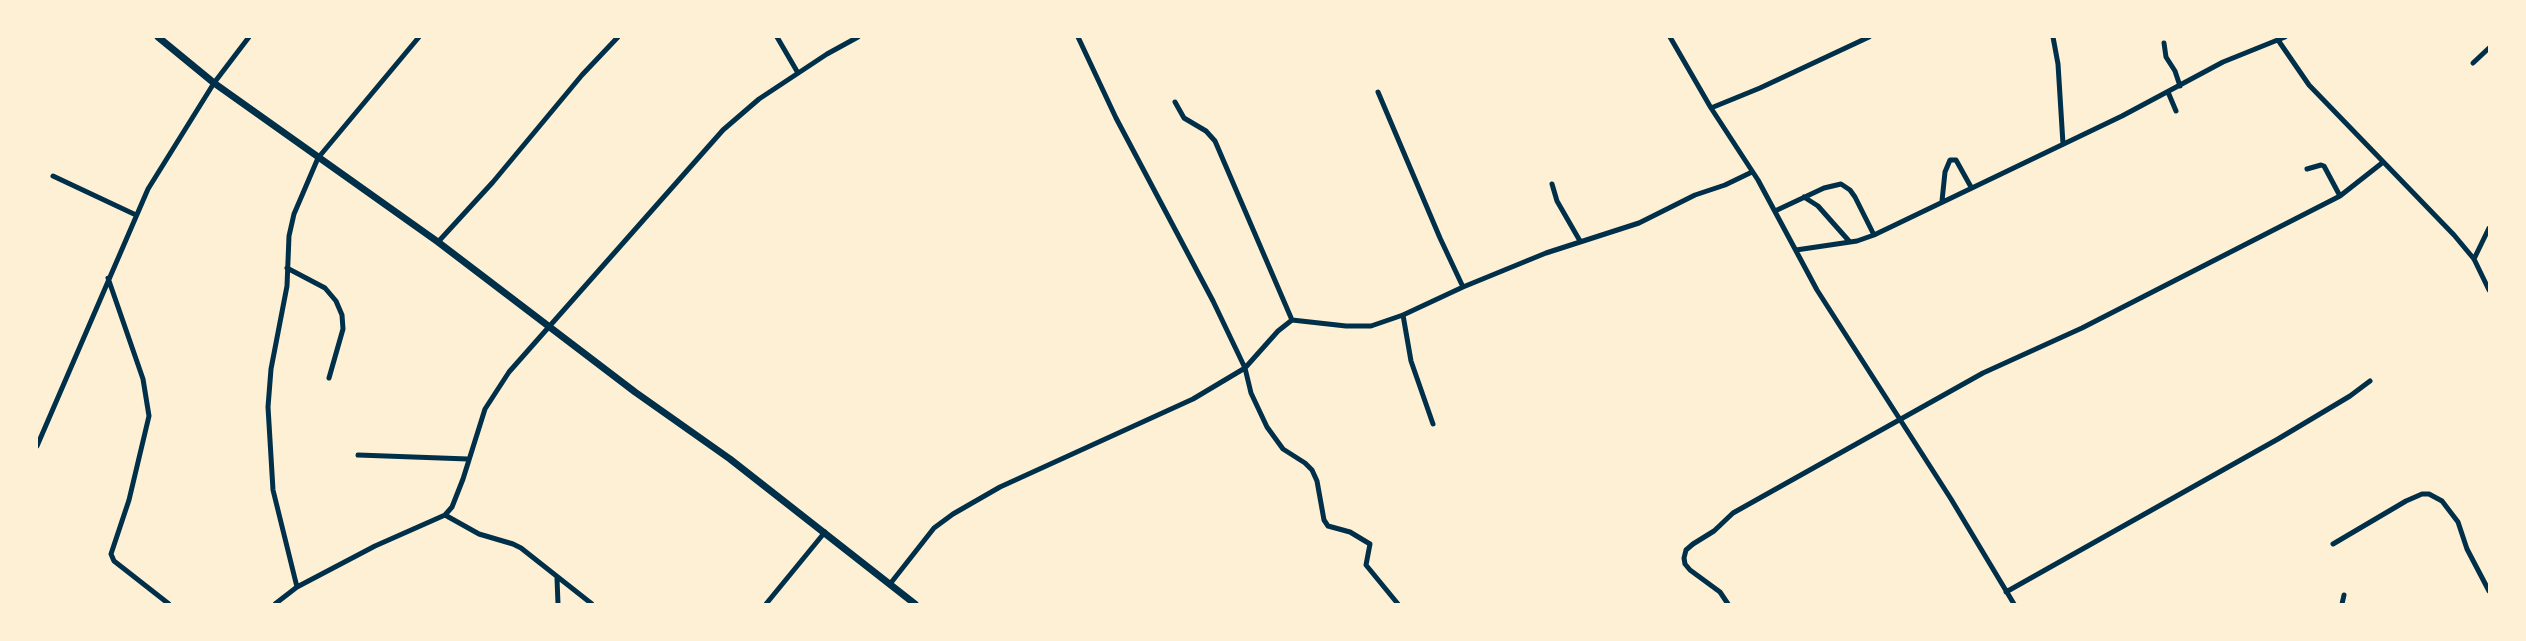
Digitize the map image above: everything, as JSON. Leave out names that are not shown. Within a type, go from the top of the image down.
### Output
[{"type":"street","points":[[158,37],[214,83],[438,242],[825,532],[915,604]]},
{"type":"street","points":[[37,446],[108,278],[163,161],[214,83],[249,37]]},
{"type":"street","points":[[297,587],[276,509],[270,457],[271,369],[284,304],[289,236],[294,214],[318,158],[419,37]]},
{"type":"street","points":[[438,242],[618,37]]},
{"type":"street","points":[[777,37],[799,74]]},
{"type":"street","points":[[275,604],[297,587],[375,546],[445,514],[456,496],[485,409],[509,372],[723,130],[759,99],[858,37]]},
{"type":"street","points":[[1078,37],[1116,118],[1245,368],[1251,393],[1271,435],[1283,449],[1312,470],[1326,523],[1350,532],[1370,544],[1366,565],[1398,604]]},
{"type":"street","points":[[1670,37],[1775,211],[1817,290],[2014,604]]},
{"type":"street","points":[[1711,108],[1869,37]]},
{"type":"street","points":[[2053,37],[2058,64],[2063,144]]},
{"type":"street","points":[[1796,250],[1874,235],[2168,93],[2223,62],[2285,37]]},
{"type":"street","points":[[2278,40],[2301,75],[2382,163],[2432,211],[2474,259],[2489,290]]},
{"type":"street","points":[[2164,43],[2166,57],[2180,86]]},
{"type":"street","points":[[2473,63],[2489,48]]},
{"type":"street","points":[[1378,92],[1463,287]]},
{"type":"street","points":[[2168,93],[2176,111]]},
{"type":"street","points":[[1175,102],[1184,117],[1206,131],[1214,141],[1292,320]]},
{"type":"street","points":[[1942,201],[1945,172],[1950,160],[1956,160],[1971,187]]},
{"type":"street","points":[[1728,604],[1720,592],[1685,564],[1686,550],[1714,531],[1739,508],[1983,373],[2082,328],[2340,196],[2382,163]]},
{"type":"street","points":[[2307,169],[2321,164],[2324,166],[2340,196]]},
{"type":"street","points":[[890,584],[934,528],[953,514],[1000,487],[1193,399],[1245,368],[1278,331],[1292,320],[1371,326],[1580,242],[1639,223],[1695,195],[1752,172]]},
{"type":"street","points":[[53,176],[136,215]]},
{"type":"street","points":[[1552,184],[1557,201],[1580,242]]},
{"type":"street","points":[[1775,211],[1835,184],[1845,186],[1861,206],[1874,235]]},
{"type":"street","points":[[1804,197],[1818,206],[1849,241]]},
{"type":"street","points":[[2474,259],[2489,228]]},
{"type":"street","points":[[287,268],[326,288],[336,300],[342,314],[343,329],[329,378]]},
{"type":"street","points":[[108,278],[143,379],[149,416],[129,500],[111,554],[114,561],[169,604]]},
{"type":"street","points":[[1403,315],[1411,361],[1433,424]]},
{"type":"street","points":[[2006,592],[2278,439],[2370,381]]},
{"type":"street","points":[[358,455],[468,459]]},
{"type":"street","points":[[2333,544],[2406,501],[2429,494],[2442,501],[2458,522],[2467,549],[2489,590]]},
{"type":"street","points":[[445,514],[479,534],[513,544],[592,604]]},
{"type":"street","points":[[766,604],[825,532]]},
{"type":"street","points":[[557,578],[558,604]]},
{"type":"street","points":[[2342,604],[2344,595]]}]
